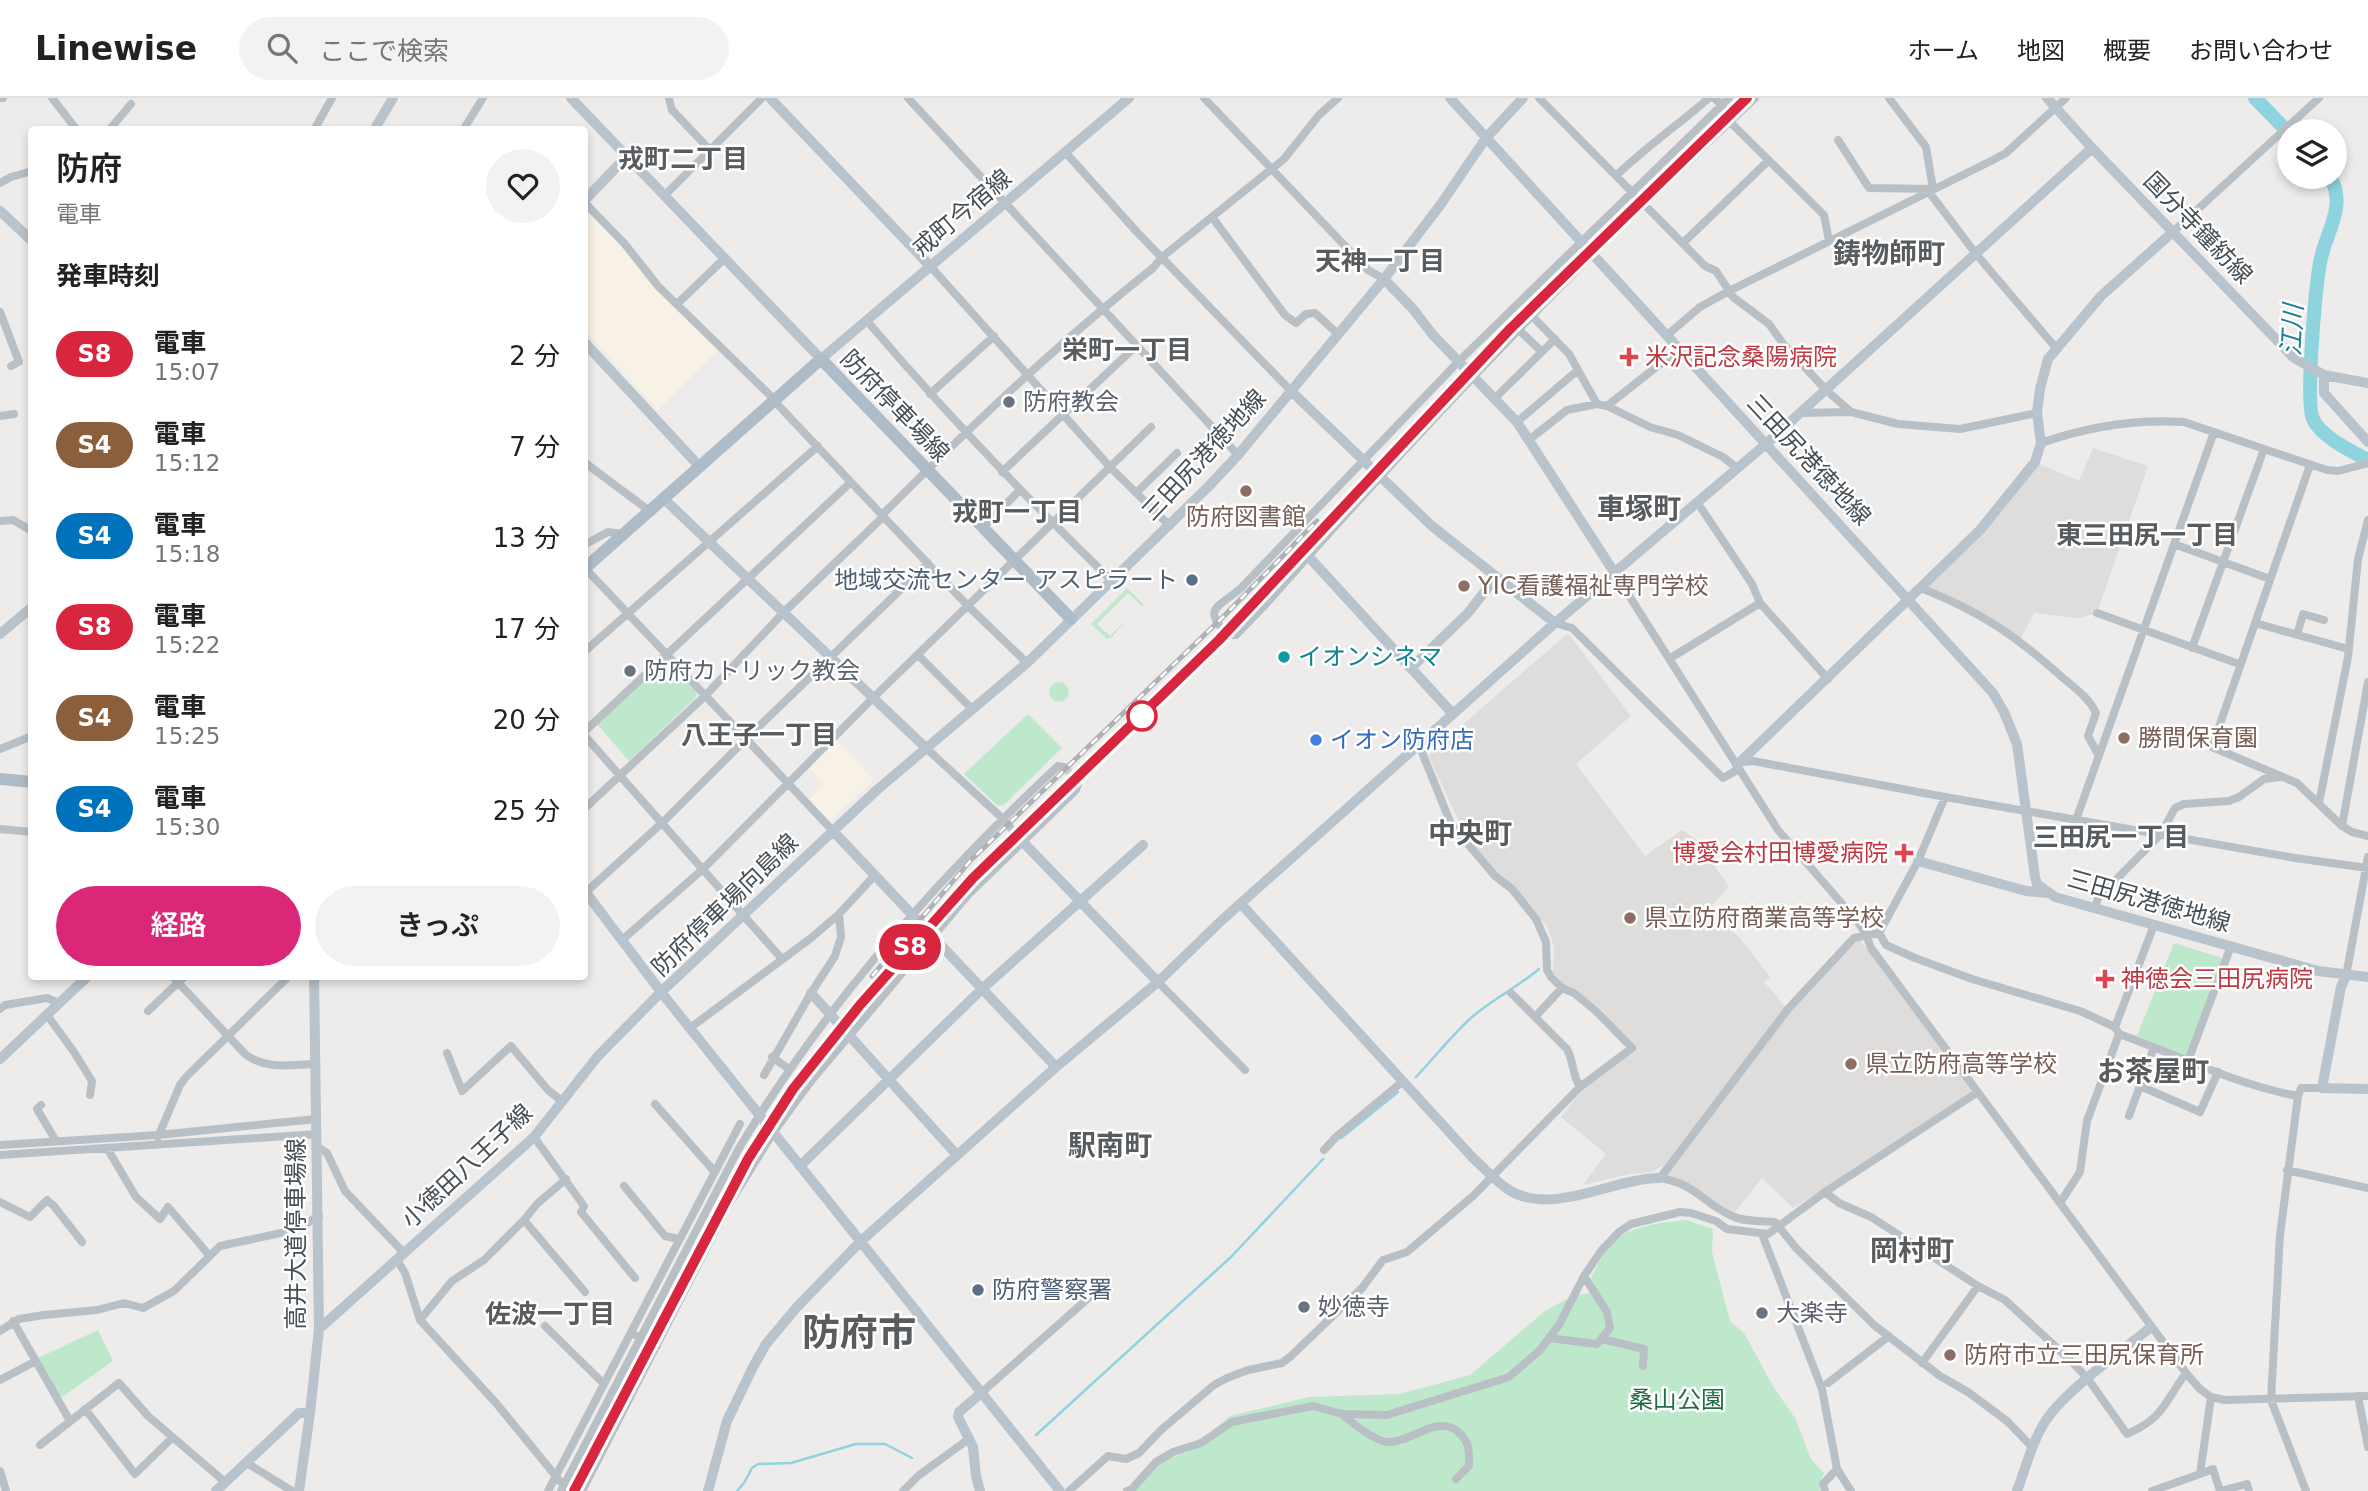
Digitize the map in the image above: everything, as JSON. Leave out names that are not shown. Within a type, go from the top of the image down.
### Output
[{"type":"main road","name":"防府停車場線","points":[[588,566],[777,403],[821,359],[1071,619]]},
{"type":"main road","points":[[0,779],[28,782]]},
{"type":"street","points":[[52,98],[74,126]]},
{"type":"street","points":[[316,126],[332,98]]},
{"type":"street","points":[[466,126],[483,98]]},
{"type":"street","points":[[571,98],[821,359]]},
{"type":"street","points":[[664,196],[711,152],[762,98]]},
{"type":"street","points":[[770,98],[931,267],[1110,467],[1170,526]]},
{"type":"street","points":[[908,98],[1238,455]]},
{"type":"street","points":[[1205,98],[1368,270],[1384,279],[1433,335],[1517,422],[1788,843],[1866,934],[1871,948],[2151,1328],[2200,1389],[2211,1397],[2225,1400],[2368,1396]]},
{"type":"street","points":[[588,805],[705,696],[783,613],[965,432],[1101,309],[1284,159],[1319,115],[1338,98]]},
{"type":"street","points":[[1450,98],[1486,138],[1523,98]]},
{"type":"street","points":[[1539,98],[1705,266],[1716,271],[1732,296],[1769,324],[1784,345],[1826,390],[1851,412]]},
{"type":"street","points":[[1616,176],[1648,145],[1711,98],[1722,105],[1730,122],[1824,215],[1829,241]]},
{"type":"street","points":[[1729,98],[1459,361],[1241,589],[1216,609],[1214,622],[1228,635],[1236,635],[1473,377],[1593,254],[1755,98]]},
{"type":"street","points":[[1889,98],[1926,147],[1931,190],[1976,254],[2056,348]]},
{"type":"street","name":"国分寺鐘紡線","points":[[2047,98],[2294,358],[2323,375],[2368,383]]},
{"type":"street","points":[[1666,336],[1700,307],[1729,291],[2006,153],[2066,98]]},
{"type":"street","points":[[1066,153],[1136,231],[1291,391],[1381,478],[1432,526],[1496,577],[1555,623],[1572,628],[1723,778],[1740,765],[1910,600],[1987,522],[2035,463],[2041,443],[2037,413],[2048,359],[2101,296],[2319,98]]},
{"type":"street","points":[[376,126],[390,99]]},
{"type":"street","points":[[669,99],[672,110],[711,152]]},
{"type":"street","name":"戒町今宿線","points":[[821,359],[1066,153],[1121,100]]},
{"type":"street","points":[[112,126],[131,104]]},
{"type":"street","name":"三田尻港徳地線","points":[[1071,619],[1170,526],[1238,455],[1384,279],[1441,204],[1486,138],[1993,693],[2017,744],[2037,884],[2055,897],[2095,909],[2318,971],[2368,977]]},
{"type":"street","points":[[1838,140],[1869,188],[1931,190]]},
{"type":"street","points":[[708,1491],[727,1422],[766,1345],[797,1307],[861,1241],[956,1154],[1158,982],[1241,904],[1555,623],[1766,444],[2092,148]]},
{"type":"street","points":[[588,197],[626,157]]},
{"type":"street","points":[[1683,243],[1768,161]]},
{"type":"street","points":[[0,183],[28,172]]},
{"type":"street","points":[[588,205],[624,243],[658,286],[777,403],[968,606],[1027,663]]},
{"type":"street","points":[[0,211],[28,237]]},
{"type":"street","points":[[1212,217],[1285,315],[1296,323],[1306,314],[1315,313],[1338,334]]},
{"type":"street","points":[[677,304],[725,258]]},
{"type":"street","points":[[0,312],[19,362],[11,366]]},
{"type":"street","points":[[1532,316],[1569,354],[1597,404]]},
{"type":"street","points":[[867,321],[1002,472],[1111,580]]},
{"type":"street","points":[[1519,330],[1541,351]]},
{"type":"street","points":[[930,394],[994,336]]},
{"type":"street","points":[[1494,399],[1555,339]]},
{"type":"street","points":[[588,346],[700,467]]},
{"type":"street","points":[[1002,472],[1136,346]]},
{"type":"street","points":[[1607,406],[1679,349]]},
{"type":"street","points":[[1517,422],[1578,370]]},
{"type":"street","points":[[2323,375],[2324,393],[2368,442]]},
{"type":"street","points":[[1530,439],[1567,410],[1597,404],[1607,406],[1650,427],[1678,435],[1723,457],[1737,468]]},
{"type":"street","points":[[1799,413],[1851,412],[1898,424],[1960,429],[2037,413]]},
{"type":"street","points":[[0,416],[14,414]]},
{"type":"street","points":[[2041,443],[2101,426],[2184,422],[2310,465],[2338,471],[2368,463]]},
{"type":"street","points":[[622,940],[703,869],[873,698],[1151,427]]},
{"type":"street","points":[[2076,820],[2214,432]]},
{"type":"street","points":[[588,648],[818,446]]},
{"type":"street","points":[[2192,648],[2264,449]]},
{"type":"street","points":[[1136,493],[1177,453]]},
{"type":"street","points":[[588,465],[651,512]]},
{"type":"street","points":[[2310,465],[2212,747],[2297,783],[2342,826],[2368,836]]},
{"type":"street","points":[[588,729],[851,482]]},
{"type":"street","points":[[983,527],[1020,490]]},
{"type":"street","points":[[664,499],[1002,818],[1245,1070]]},
{"type":"street","points":[[1697,502],[1752,584],[1760,603],[1828,679]]},
{"type":"street","points":[[0,521],[13,520],[28,529]]},
{"type":"street","points":[[2319,803],[2348,649],[2358,559],[2368,520]]},
{"type":"street","points":[[588,543],[608,533],[625,535]]},
{"type":"street","points":[[2174,544],[2270,579]]},
{"type":"street","points":[[1308,556],[1453,714]]},
{"type":"street","points":[[588,888],[663,822],[928,563]]},
{"type":"street","points":[[588,571],[1056,1067]]},
{"type":"street","points":[[1411,668],[1468,613],[1496,577]]},
{"type":"street","points":[[1921,588],[1993,622],[2020,640],[2075,688],[2093,706],[2096,713],[2088,736],[2098,754]]},
{"type":"street","points":[[1669,659],[1760,603]]},
{"type":"street","points":[[0,634],[28,610]]},
{"type":"street","points":[[2097,613],[2239,664]]},
{"type":"street","points":[[2297,635],[2303,614],[2324,620]]},
{"type":"street","name":"防府停車場向島線","points":[[1059,1491],[661,992],[833,831],[1027,663],[1071,619]]},
{"type":"street","points":[[2255,623],[2348,649]]},
{"type":"street","points":[[918,655],[972,709]]},
{"type":"street","points":[[2342,826],[2368,682]]},
{"type":"street","points":[[0,749],[28,738]]},
{"type":"street","points":[[588,738],[782,959]]},
{"type":"street","points":[[1069,1491],[1108,1456],[1126,1459],[1139,1453],[1161,1430],[1220,1381],[1248,1370],[1282,1363],[1362,1288],[1383,1260],[1407,1252],[1473,1196],[1580,1087],[1632,1048],[1597,1012],[1574,993],[1562,988],[1547,970],[1546,942],[1536,919],[1512,889],[1495,876],[1451,824],[1419,745]]},
{"type":"street","points":[[1740,765],[1753,761],[2076,820],[2367,868]]},
{"type":"street","points":[[564,1489],[639,1337],[738,1150],[789,1069],[912,914],[1002,818],[1058,766],[1064,767]]},
{"type":"street","points":[[2095,909],[2098,898],[2161,834],[2175,808],[2184,804],[2229,801],[2264,779],[2281,777]]},
{"type":"street","points":[[582,1491],[728,1206],[773,1133],[849,1035],[932,935],[968,895],[1076,790],[1077,780]]},
{"type":"street","points":[[1879,933],[1918,861],[1945,797]]},
{"type":"street","points":[[0,829],[28,832]]},
{"type":"street","points":[[800,1166],[982,989],[1143,845]]},
{"type":"street","points":[[2322,1088],[2368,857]]},
{"type":"street","points":[[1918,861],[2026,891],[2047,893]]},
{"type":"street","points":[[690,1028],[839,914],[875,874]]},
{"type":"street","points":[[588,895],[661,992]]},
{"type":"street","points":[[1241,904],[1492,1176],[1517,1194],[1538,1199],[1557,1199],[1635,1180],[1660,1178],[1679,1181],[1732,1216],[1775,1222],[1796,1248],[1874,1325],[1922,1363],[1998,1414],[2033,1448]]},
{"type":"street","points":[[764,1075],[772,1057],[839,947],[839,914]]},
{"type":"street","points":[[2060,1203],[2080,1172],[2087,1121],[2154,925]]},
{"type":"street","points":[[1660,1178],[1788,1009],[1854,938],[1879,933]]},
{"type":"street","points":[[1879,933],[1886,945],[1925,962],[2017,994],[2080,1012],[2188,1061],[2266,1090],[2298,1096]]},
{"type":"street","points":[[2188,1061],[2231,946]]},
{"type":"street","points":[[0,1059],[84,980]]},
{"type":"street","points":[[148,1011],[175,980],[246,1055],[271,1066],[315,1064]]},
{"type":"street","points":[[155,1145],[180,1085],[195,1066],[285,980]]},
{"type":"street","name":"高井大道停車場線","points":[[299,1491],[319,1329],[314,980]]},
{"type":"street","points":[[1535,1017],[1562,988]]},
{"type":"street","name":"小徳田八王子線","points":[[319,1329],[534,1138],[617,1035],[661,992]]},
{"type":"street","points":[[811,993],[956,1154]]},
{"type":"street","points":[[1511,993],[1567,1049],[1572,1057],[1573,1076],[1580,1087]]},
{"type":"street","points":[[0,1009],[47,999],[59,1003]]},
{"type":"street","points":[[47,1015],[75,1052],[92,1081],[90,1095]]},
{"type":"street","points":[[447,1053],[462,1091],[511,1046],[548,1090],[562,1101]]},
{"type":"street","points":[[2129,1116],[2154,1046]]},
{"type":"street","points":[[772,1057],[789,1069]]},
{"type":"street","points":[[2140,1086],[2200,1112],[2218,1072]]},
{"type":"street","points":[[1324,1150],[1403,1081]]},
{"type":"street","points":[[2306,1491],[2271,1400],[2280,1235],[2298,1096],[2301,1088],[2368,1089]]},
{"type":"street","points":[[1128,1491],[1156,1462],[1173,1452],[1201,1443],[1232,1422],[1313,1406],[1342,1414],[1387,1415],[1509,1377],[1526,1364],[1549,1338],[1601,1251],[1631,1224],[1680,1212],[1701,1215],[1727,1229],[1768,1234],[1825,1192],[1978,1092]]},
{"type":"street","points":[[655,1104],[714,1171]]},
{"type":"street","points":[[41,1105],[37,1109],[56,1141]]},
{"type":"street","points":[[0,1145],[158,1135],[316,1119]]},
{"type":"street","points":[[548,1491],[740,1124]]},
{"type":"street","points":[[0,1155],[317,1134]]},
{"type":"street","points":[[534,1138],[566,1179],[583,1206],[581,1212],[635,1278]]},
{"type":"street","points":[[728,1145],[738,1150]]},
{"type":"street","points":[[317,1147],[327,1153],[345,1191],[400,1256],[420,1320],[496,1403],[557,1475],[564,1489]]},
{"type":"street","points":[[107,1148],[135,1198],[160,1219],[168,1207],[209,1255]]},
{"type":"street","points":[[2287,1170],[2368,1188]]},
{"type":"street","points":[[420,1320],[452,1281],[484,1260],[537,1204],[566,1179]]},
{"type":"street","points":[[624,1186],[665,1236],[679,1239]]},
{"type":"street","points":[[1825,1192],[1839,1203],[1871,1217],[1978,1286],[2005,1300],[2088,1379],[2127,1434],[2147,1425],[2161,1413],[2186,1373]]},
{"type":"street","points":[[702,1194],[728,1206]]},
{"type":"street","points":[[0,1202],[30,1217],[47,1200],[82,1242]]},
{"type":"street","points":[[0,1331],[13,1321],[44,1315],[97,1310],[124,1303],[143,1308],[174,1291],[220,1246],[295,1230],[319,1216]]},
{"type":"street","points":[[524,1220],[585,1292]]},
{"type":"street","points":[[1762,1234],[1822,1390],[1835,1447],[1837,1469],[1851,1491]]},
{"type":"street","points":[[1549,1338],[1597,1344],[1610,1328],[1607,1312],[1584,1276]]},
{"type":"street","points":[[980,1491],[975,1476],[973,1447],[958,1417],[959,1412],[1102,1286]]},
{"type":"street","points":[[1922,1363],[1978,1286]]},
{"type":"street","points":[[13,1321],[70,1421]]},
{"type":"street","points":[[545,1326],[584,1368],[604,1384]]},
{"type":"street","points":[[2017,1491],[2041,1428],[2051,1413],[2151,1328]]},
{"type":"street","points":[[630,1333],[657,1346]]},
{"type":"street","points":[[1828,1383],[1889,1336]]},
{"type":"street","points":[[1602,1339],[1644,1349],[1643,1366]]},
{"type":"street","points":[[0,1380],[36,1361]]},
{"type":"street","points":[[40,1445],[119,1383],[148,1416],[225,1482]]},
{"type":"street","points":[[2358,1396],[2368,1447]]},
{"type":"street","points":[[2200,1474],[2211,1397]]},
{"type":"street","points":[[85,1409],[135,1474],[172,1438]]},
{"type":"street","points":[[216,1491],[299,1413],[310,1413]]},
{"type":"street","points":[[1342,1414],[1384,1442],[1396,1442],[1440,1426],[1451,1428],[1465,1439],[1470,1448],[1469,1466],[1456,1479]]},
{"type":"street","points":[[903,1491],[933,1464],[970,1438]]},
{"type":"street","points":[[247,1462],[292,1491]]},
{"type":"street","points":[[1825,1491],[1823,1484],[1837,1469]]},
{"type":"street","points":[[2152,1491],[2213,1469],[2220,1491],[2247,1483],[2249,1491]]},
{"type":"street","points":[[0,1471],[6,1491]]},
{"type":"street","points":[[2181,1481],[2184,1491]]},
{"type":"shaded area","points":[[588,211],[672,306],[718,350],[658,410],[588,334]]},
{"type":"shaded area","points":[[2093,448],[2148,466],[2097,613],[2079,618],[2034,613],[2020,640],[1921,588],[2035,462],[2079,481]]},
{"type":"shaded area","name":"県立防府商業高等学校","points":[[1568,633],[1631,716],[1576,764],[1645,856],[1682,830],[1695,839],[1729,886],[1709,909],[1741,939],[1770,977],[1764,982],[1786,1007],[1664,1165],[1652,1172],[1629,1174],[1583,1185],[1606,1154],[1561,1117],[1585,1087],[1636,1049],[1602,1010],[1574,989],[1564,985],[1553,972],[1554,947],[1548,928],[1518,892],[1491,869],[1463,830],[1428,755]]},
{"type":"shaded area","points":[[836,740],[874,780],[830,821],[825,821],[807,801],[825,784],[809,767]]},
{"type":"shaded area","name":"県立防府高等学校","points":[[1859,939],[1978,1092],[1793,1208],[1762,1178],[1732,1216],[1693,1189],[1660,1178],[1788,1009]]},
{"type":"green space","points":[[1127,588],[1144,605],[1128,593],[1097,624],[1110,636],[1126,620],[1112,637],[1107,639],[1091,624]]},
{"type":"green space","points":[[662,661],[666,661],[697,693],[696,697],[629,761],[596,723]]},
{"type":"green space","points":[[1059,682],[1066,685],[1069,692],[1066,699],[1059,702],[1052,699],[1049,692],[1052,685]]},
{"type":"green space","points":[[1028,714],[1062,748],[1004,805],[998,806],[964,774]]},
{"type":"green space","points":[[2174,943],[2222,958],[2187,1057],[2137,1036]]},
{"type":"green space","name":"桑山公園","points":[[1686,1220],[1713,1229],[1712,1252],[1730,1321],[1744,1333],[1774,1388],[1795,1418],[1811,1459],[1824,1473],[1819,1485],[1820,1491],[1133,1491],[1162,1461],[1187,1452],[1230,1416],[1309,1397],[1400,1394],[1470,1375],[1545,1311],[1572,1296],[1598,1292],[1591,1278],[1605,1252],[1618,1238],[1646,1226]]},
{"type":"green space","points":[[98,1330],[113,1361],[58,1400],[36,1359]]},
{"type":"waterway","name":"江川","points":[[2255,98],[2277,121]]},
{"type":"waterway","name":"江川","points":[[2335,189],[2336,206],[2322,254],[2317,287],[2312,338],[2311,408],[2313,419],[2323,432],[2368,460]]},
{"type":"waterway","points":[[1416,1077],[1472,1017],[1539,969]]},
{"type":"waterway","points":[[1341,1138],[1398,1092]]},
{"type":"waterway","points":[[1036,1435],[1231,1257],[1323,1159]]},
{"type":"waterway","points":[[737,1491],[752,1468],[758,1464],[791,1463],[856,1444],[885,1444],[912,1458]]},
{"type":"tunnel","points":[[1064,767],[1077,780]]},
{"type":"railway","points":[[574,1491],[748,1159],[793,1089],[860,1005],[973,879],[1219,640],[1510,329],[1747,98]]},
{"type":"railway","points":[[872,976],[971,860],[1225,615],[1317,521]]},
{"type":"train","name":"S8","points":[[574,1491],[748,1159],[793,1089],[860,1005],[973,878],[1219,640],[1510,329],[1747,98]]},
{"type":"place","name":"米沢記念桑陽病院","points":[[1629,357]]},
{"type":"place","name":"防府教会","points":[[1009,402]]},
{"type":"place","name":"防府図書館","points":[[1246,491]]},
{"type":"place","name":"地域交流センター アスピラート","points":[[1192,580]]},
{"type":"place","name":"YIC看護福祉専門学校","points":[[1464,586]]},
{"type":"place","name":"イオンシネマ","points":[[1284,657]]},
{"type":"place","name":"防府カトリック教会","points":[[630,671]]},
{"type":"place","name":"勝間保育園","points":[[2124,738]]},
{"type":"place","name":"イオン防府店","points":[[1316,740]]},
{"type":"place","name":"博愛会村田博愛病院","points":[[1904,853]]},
{"type":"place","name":"県立防府商業高等学校","points":[[1630,918]]},
{"type":"place","name":"神徳会三田尻病院","points":[[2105,979]]},
{"type":"place","name":"県立防府高等学校","points":[[1851,1064]]},
{"type":"place","name":"防府警察署","points":[[978,1290]]},
{"type":"place","name":"妙徳寺","points":[[1304,1307]]},
{"type":"place","name":"大楽寺","points":[[1762,1313]]},
{"type":"place","name":"防府市立三田尻保育所","points":[[1950,1355]]},
{"type":"district","name":"戎町二丁目","points":[[683,159]]},
{"type":"district","name":"鋳物師町","points":[[1889,253]]},
{"type":"district","name":"天神一丁目","points":[[1380,261]]},
{"type":"district","name":"栄町一丁目","points":[[1127,350]]},
{"type":"district","name":"車塚町","points":[[1639,508]]},
{"type":"district","name":"戎町一丁目","points":[[1017,512]]},
{"type":"district","name":"東三田尻一丁目","points":[[2147,535]]},
{"type":"district","name":"八王子一丁目","points":[[759,735]]},
{"type":"district","name":"中央町","points":[[1470,833]]},
{"type":"district","name":"三田尻一丁目","points":[[2111,837]]},
{"type":"district","name":"お茶屋町","points":[[2153,1071]]},
{"type":"district","name":"駅南町","points":[[1110,1145]]},
{"type":"district","name":"岡村町","points":[[1912,1250]]},
{"type":"district","name":"佐波一丁目","points":[[550,1314]]},
{"type":"district","name":"防府市","points":[[859,1333]]}]
